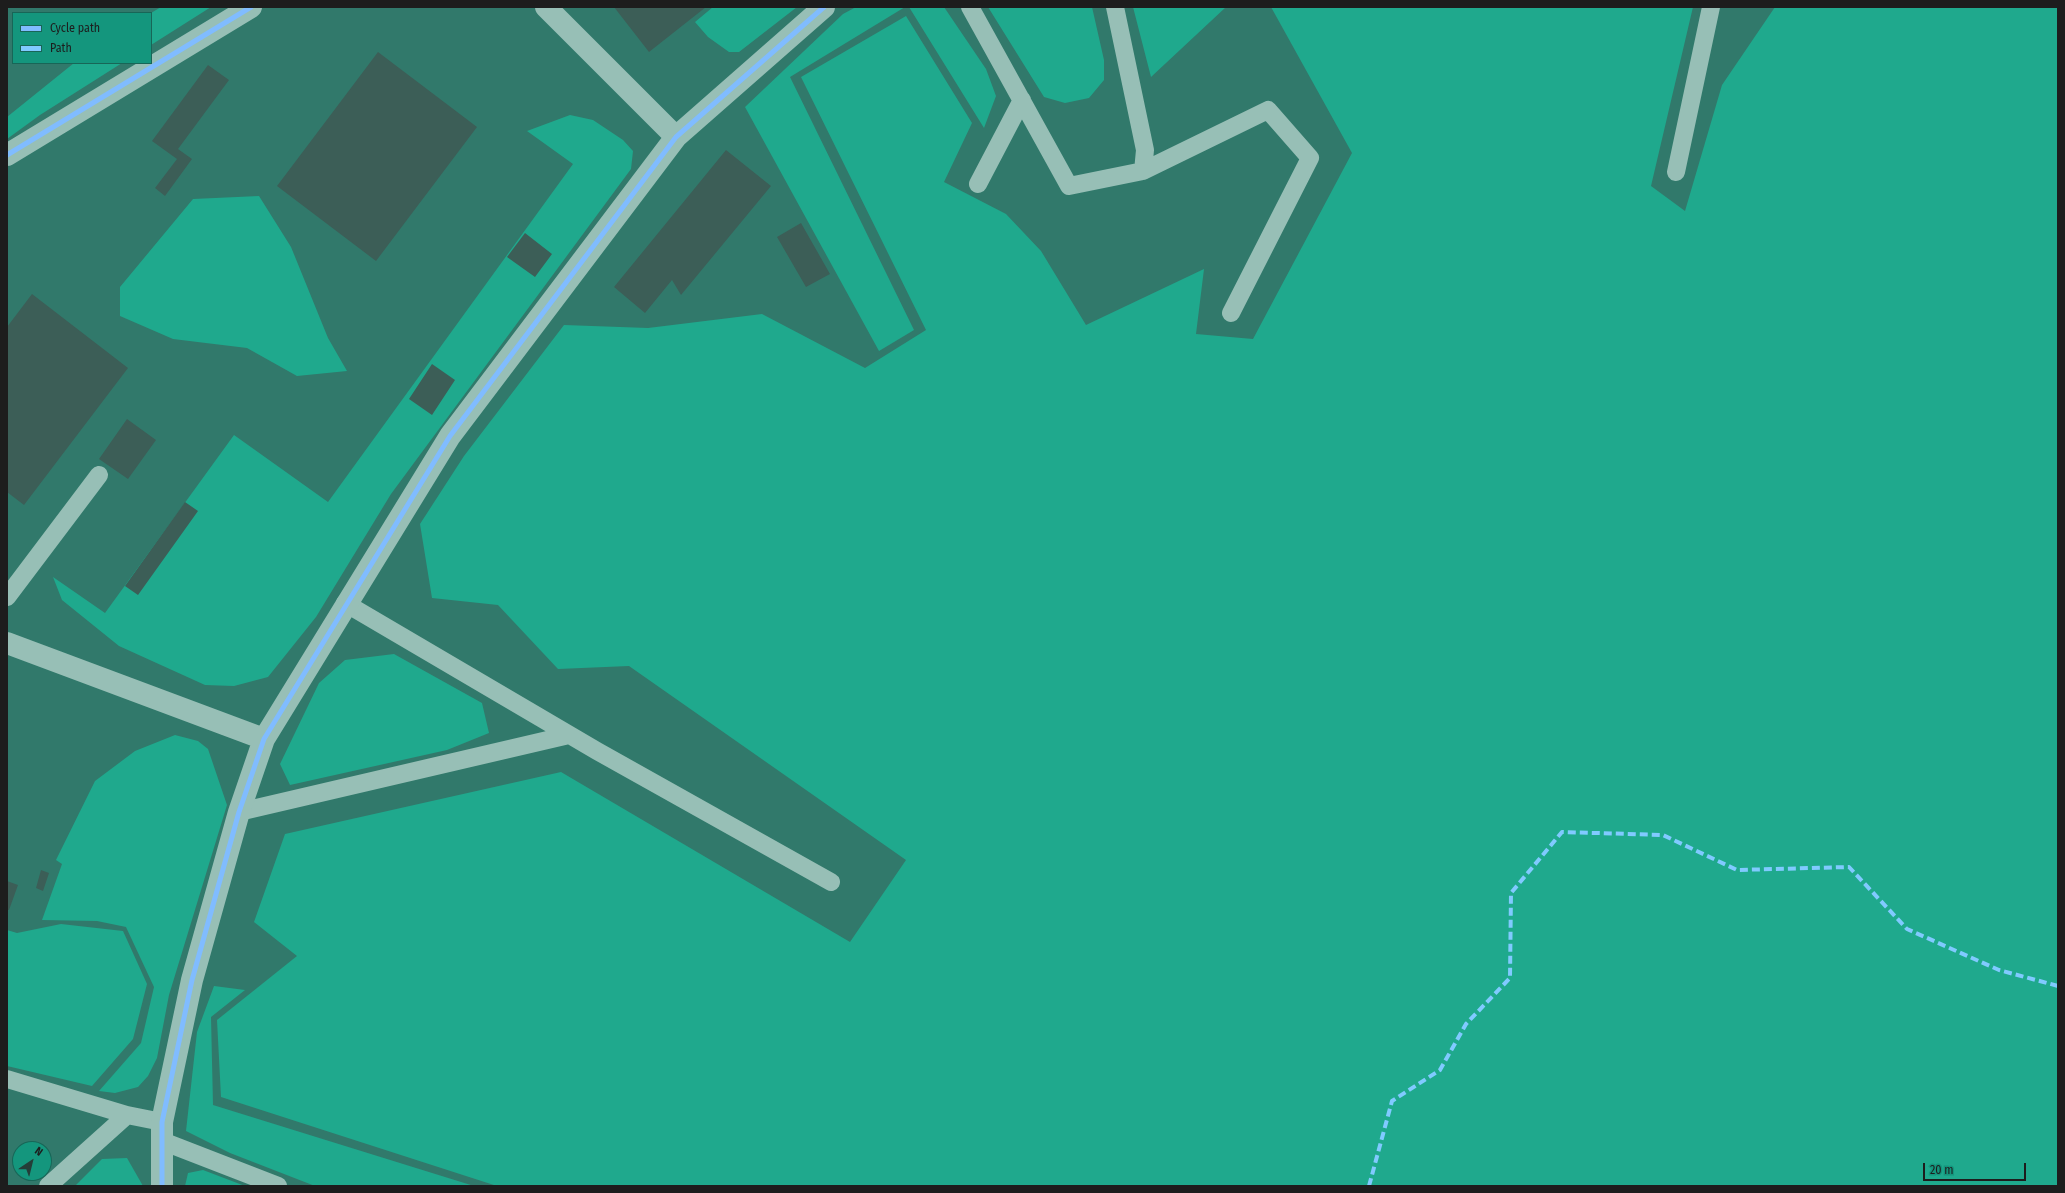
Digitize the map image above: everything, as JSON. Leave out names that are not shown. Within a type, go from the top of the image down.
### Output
[{"type":"street","points":[[7,155],[251,7]]},
{"type":"street","points":[[546,7],[676,137]]},
{"type":"street","points":[[162,1186],[162,1131],[192,980],[239,812],[264,740],[346,603],[450,436],[676,137],[824,7]]},
{"type":"street","points":[[7,643],[264,740]]},
{"type":"lane","points":[[970,7],[1069,186],[1143,171],[1268,110],[1310,158],[1231,313]]},
{"type":"lane","points":[[1115,7],[1145,150],[1143,171]]},
{"type":"lane","points":[[1676,172],[1711,7]]},
{"type":"lane","points":[[978,184],[1022,100]]},
{"type":"lane","points":[[7,597],[99,475]]},
{"type":"lane","points":[[346,603],[570,735],[831,882]]},
{"type":"lane","points":[[239,812],[570,735]]},
{"type":"lane","points":[[7,1079],[127,1115],[278,1186]]},
{"type":"lane","points":[[48,1186],[127,1115]]},
{"type":"green space","points":[[161,7],[211,7],[152,44],[152,12]]},
{"type":"green space","points":[[713,7],[797,7],[739,52],[729,52],[708,37],[695,22]]},
{"type":"green space","points":[[856,7],[905,7],[790,77],[914,330],[879,351],[745,107],[843,14]]},
{"type":"green space","points":[[909,7],[944,7],[986,69],[996,96],[984,128]]},
{"type":"green space","points":[[988,7],[1092,7],[1104,60],[1104,80],[1089,98],[1065,103],[1044,97]]},
{"type":"green space","points":[[1133,7],[1226,7],[1151,77]]},
{"type":"green space","points":[[1271,7],[1693,7],[1651,186],[1685,211],[1722,85],[1775,7],[2058,7],[2058,1186],[497,1186],[221,1097],[217,1020],[297,956],[254,922],[285,834],[561,772],[850,942],[906,860],[629,666],[558,669],[498,605],[432,598],[420,524],[464,456],[564,325],[648,328],[762,314],[865,368],[926,330],[801,77],[906,16],[972,123],[944,182],[1006,214],[1041,251],[1086,325],[1204,269],[1196,334],[1253,339],[1352,153]]},
{"type":"green space","points":[[73,64],[120,64],[40,115],[7,139],[7,117]]},
{"type":"green space","points":[[570,115],[593,120],[623,140],[633,151],[631,169],[391,494],[316,617],[268,677],[234,686],[205,685],[119,646],[62,600],[53,577],[105,613],[234,435],[328,502],[573,164],[527,131]]},
{"type":"green space","points":[[259,196],[291,247],[328,338],[347,371],[297,376],[247,348],[173,339],[120,316],[120,287],[193,199]]},
{"type":"green space","points":[[394,654],[482,703],[489,733],[447,750],[290,785],[280,764],[319,683],[345,660]]},
{"type":"green space","points":[[175,735],[198,741],[208,749],[227,805],[169,995],[157,1058],[148,1076],[138,1087],[115,1093],[99,1091],[141,1043],[154,987],[126,927],[97,921],[42,920],[62,864],[56,860],[95,781],[135,751]]},
{"type":"green space","points":[[61,924],[123,931],[147,984],[133,1039],[92,1086],[7,1066],[7,930],[17,933]]},
{"type":"green space","points":[[214,986],[245,990],[211,1017],[213,1105],[474,1186],[315,1186],[230,1153],[186,1131],[197,1032]]},
{"type":"green space","points":[[127,1158],[143,1186],[75,1186],[102,1159]]},
{"type":"green space","points":[[203,1170],[245,1186],[185,1186],[188,1173]]},
{"type":"building","points":[[614,7],[706,7],[649,52]]},
{"type":"building","points":[[378,52],[477,127],[376,261],[277,186]]},
{"type":"building","points":[[208,65],[229,80],[178,149],[192,159],[165,196],[155,188],[177,159],[152,141]]},
{"type":"building","points":[[726,150],[771,186],[681,295],[672,280],[645,313],[614,287]]},
{"type":"building","points":[[801,223],[830,274],[806,287],[777,237]]},
{"type":"building","points":[[525,233],[552,254],[535,277],[507,257]]},
{"type":"building","points":[[32,294],[128,368],[24,505],[7,492],[7,327]]},
{"type":"building","points":[[432,364],[455,380],[432,415],[409,399]]},
{"type":"building","points":[[127,419],[156,440],[128,479],[99,459]]},
{"type":"building","points":[[185,502],[198,511],[138,595],[125,586]]},
{"type":"building","points":[[41,870],[49,873],[43,891],[36,888]]},
{"type":"building","points":[[7,881],[18,885],[9,910],[7,910]]},
{"type":"marked path","points":[[1369,1186],[1392,1101],[1440,1070],[1466,1024],[1510,978],[1511,893],[1562,832],[1663,835],[1737,870],[1849,867],[1907,929],[1999,970],[2058,986]]},
{"type":"cycle path","points":[[7,155],[251,7]]},
{"type":"cycle path","points":[[162,1186],[162,1122],[192,980],[239,812],[264,739],[450,436],[676,137],[824,7]]}]
